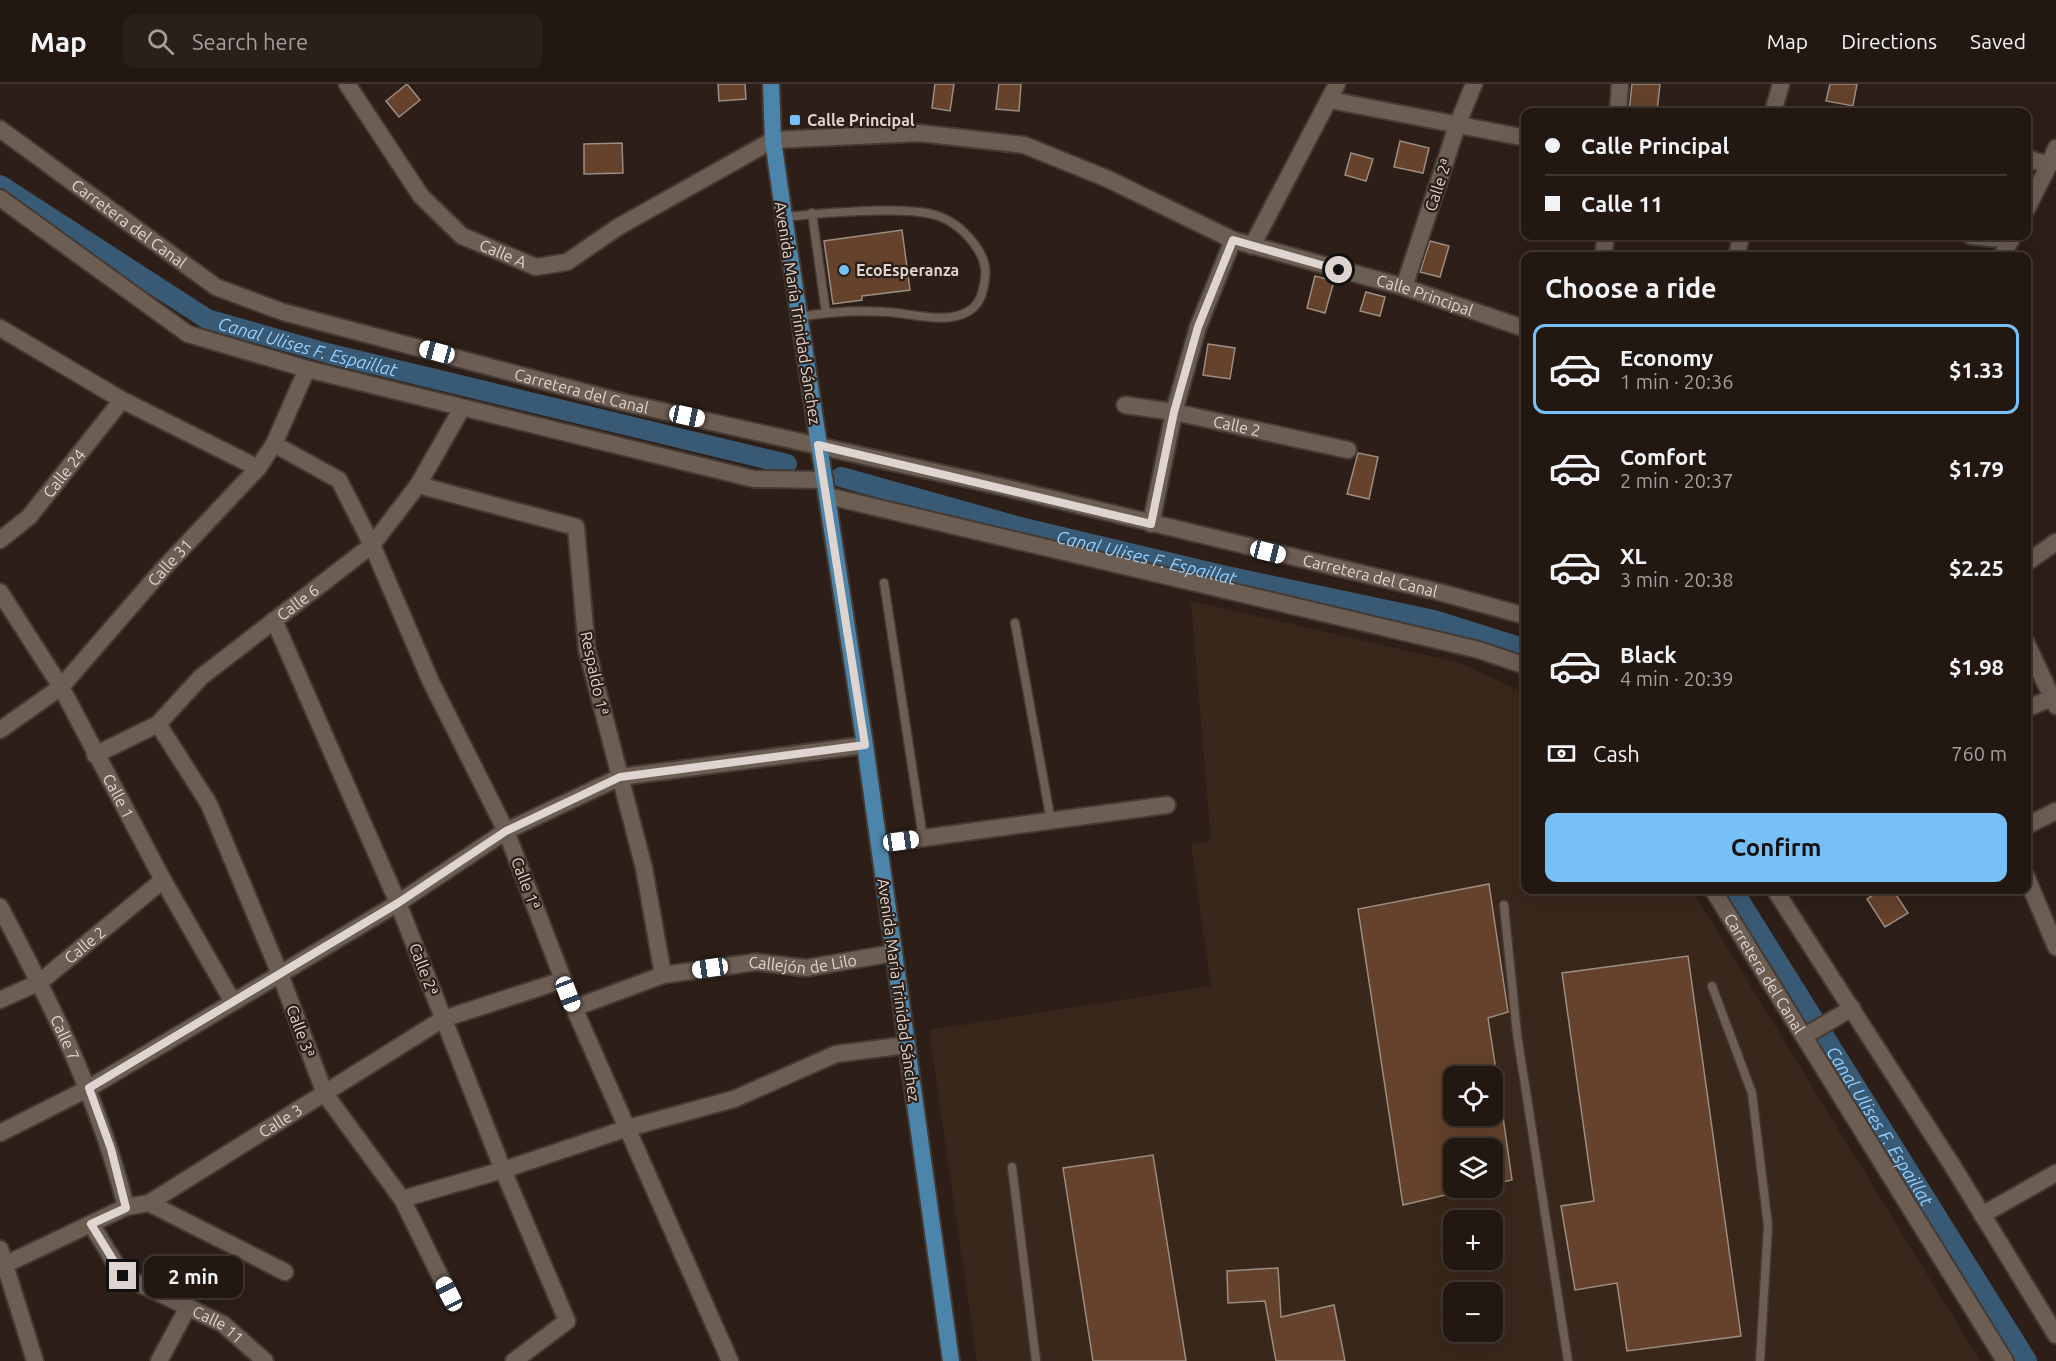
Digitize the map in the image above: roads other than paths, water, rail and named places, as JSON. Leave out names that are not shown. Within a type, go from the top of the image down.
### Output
[{"type":"main road","name":"Avenida María Trinidad Sánchez","points":[[771,84],[774,140],[783,217],[865,745],[951,1361]]},
{"type":"street","name":"Calle A","points":[[347,84],[421,196],[437,212],[462,236],[536,267],[567,262],[618,227],[774,140]]},
{"type":"street","points":[[1252,246],[1337,84]]},
{"type":"street","name":"Calle 2ª","points":[[1404,287],[1458,123],[1474,84]]},
{"type":"street","points":[[1618,108],[1620,84]]},
{"type":"street","points":[[1774,108],[1781,84]]},
{"type":"street","points":[[1330,100],[1521,137]]},
{"type":"street","name":"Carretera del Canal","points":[[0,129],[216,286],[283,312],[622,402],[818,445],[1439,592],[1521,615]]},
{"type":"street","name":"Calle Principal","points":[[774,140],[919,133],[1024,145],[1108,179],[1233,240],[1404,287],[1521,327]]},
{"type":"street","points":[[2031,200],[2056,148]]},
{"type":"street","points":[[2031,160],[2049,165]]},
{"type":"street","points":[[0,198],[189,334],[307,369],[462,408],[754,479],[826,488],[1479,650],[1521,664]]},
{"type":"street","points":[[1151,524],[1174,412],[1198,327],[1233,240]]},
{"type":"street","points":[[0,328],[122,400],[258,468]]},
{"type":"street","name":"Calle 31","points":[[0,730],[61,687],[163,569],[258,468],[274,444],[307,369]]},
{"type":"street","name":"Calle 24","points":[[0,540],[29,517],[122,400]]},
{"type":"street","name":"Calle 2","points":[[1125,405],[1174,412],[1348,450]]},
{"type":"street","name":"Calle 6","points":[[95,755],[158,724],[201,677],[372,545],[418,485],[462,408]]},
{"type":"street","name":"Calle 1ª","points":[[274,444],[339,480],[372,545],[431,682],[506,831],[574,1008],[730,1361]]},
{"type":"street","name":"Respaldo 1ª","points":[[418,485],[576,527],[587,650],[644,868],[663,975]]},
{"type":"street","points":[[2031,560],[2056,542]]},
{"type":"street","name":"Calle 1","points":[[0,592],[61,687],[163,880],[233,1002]]},
{"type":"street","name":"Calle 2ª","points":[[274,620],[398,903],[503,1170],[567,1321],[514,1361]]},
{"type":"street","points":[[2031,652],[2055,700],[2031,707]]},
{"type":"street","name":"Calle 3ª","points":[[158,724],[208,804],[280,974],[325,1094],[402,1199],[449,1294]]},
{"type":"street","points":[[0,1133],[89,1088],[398,903],[506,831],[620,777],[865,745]]},
{"type":"street","points":[[879,844],[1167,805]]},
{"type":"street","points":[[2031,824],[2056,812]]},
{"type":"street","name":"Calle 2","points":[[0,1000],[40,982],[163,880]]},
{"type":"street","points":[[2031,884],[2050,914],[2056,947]]},
{"type":"street","name":"Carretera del Canal","points":[[1716,894],[1809,1033],[2005,1361]]},
{"type":"street","points":[[1778,894],[1852,1008],[2056,1335]]},
{"type":"street","name":"Calle 7","points":[[0,907],[40,982],[89,1088],[111,1149],[126,1208]]},
{"type":"street","name":"Callejón de Lilo","points":[[574,1008],[663,975],[756,962],[806,968],[894,953]]},
{"type":"street","name":"Calle 3","points":[[2,1260],[126,1208],[149,1203],[443,1019],[563,980]]},
{"type":"street","points":[[1809,1033],[1852,1008]]},
{"type":"street","points":[[402,1199],[503,1170],[628,1128],[734,1099],[836,1054],[907,1045]]},
{"type":"street","points":[[1982,1215],[2056,1173]]},
{"type":"street","points":[[149,1203],[285,1272]]},
{"type":"street","name":"Calle 11","points":[[91,1224],[123,1276],[223,1324],[265,1361]]},
{"type":"street","points":[[2,1260],[35,1361]]},
{"type":"street","points":[[159,1361],[188,1307]]},
{"type":"lane","points":[[783,217],[812,213],[900,212],[935,215],[959,227],[971,240],[983,257],[986,271],[983,295],[975,309],[961,315],[944,317],[884,311],[826,313],[799,317]]},
{"type":"lane","points":[[812,213],[826,313]]},
{"type":"lane","points":[[884,583],[923,838]]},
{"type":"lane","points":[[1015,622],[1051,821]]},
{"type":"lane","points":[[1504,905],[1517,1034],[1568,1361]]},
{"type":"lane","points":[[1712,986],[1752,1093],[1768,1226],[1760,1361]]},
{"type":"lane","points":[[1011,1167],[1036,1361]]},
{"type":"waterway","name":"Canal Ulises F. Espaillat","points":[[0,185],[207,319],[327,353],[787,464]]},
{"type":"waterway","name":"Canal Ulises F. Espaillat","points":[[841,477],[1024,528],[1222,575],[1434,620],[1521,647]]},
{"type":"waterway","name":"Canal Ulises F. Espaillat","points":[[1735,894],[2027,1361]]},
{"type":"place","name":"Calle Principal","points":[[795,120]]},
{"type":"place","name":"EcoEsperanza","points":[[844,270]]}]
